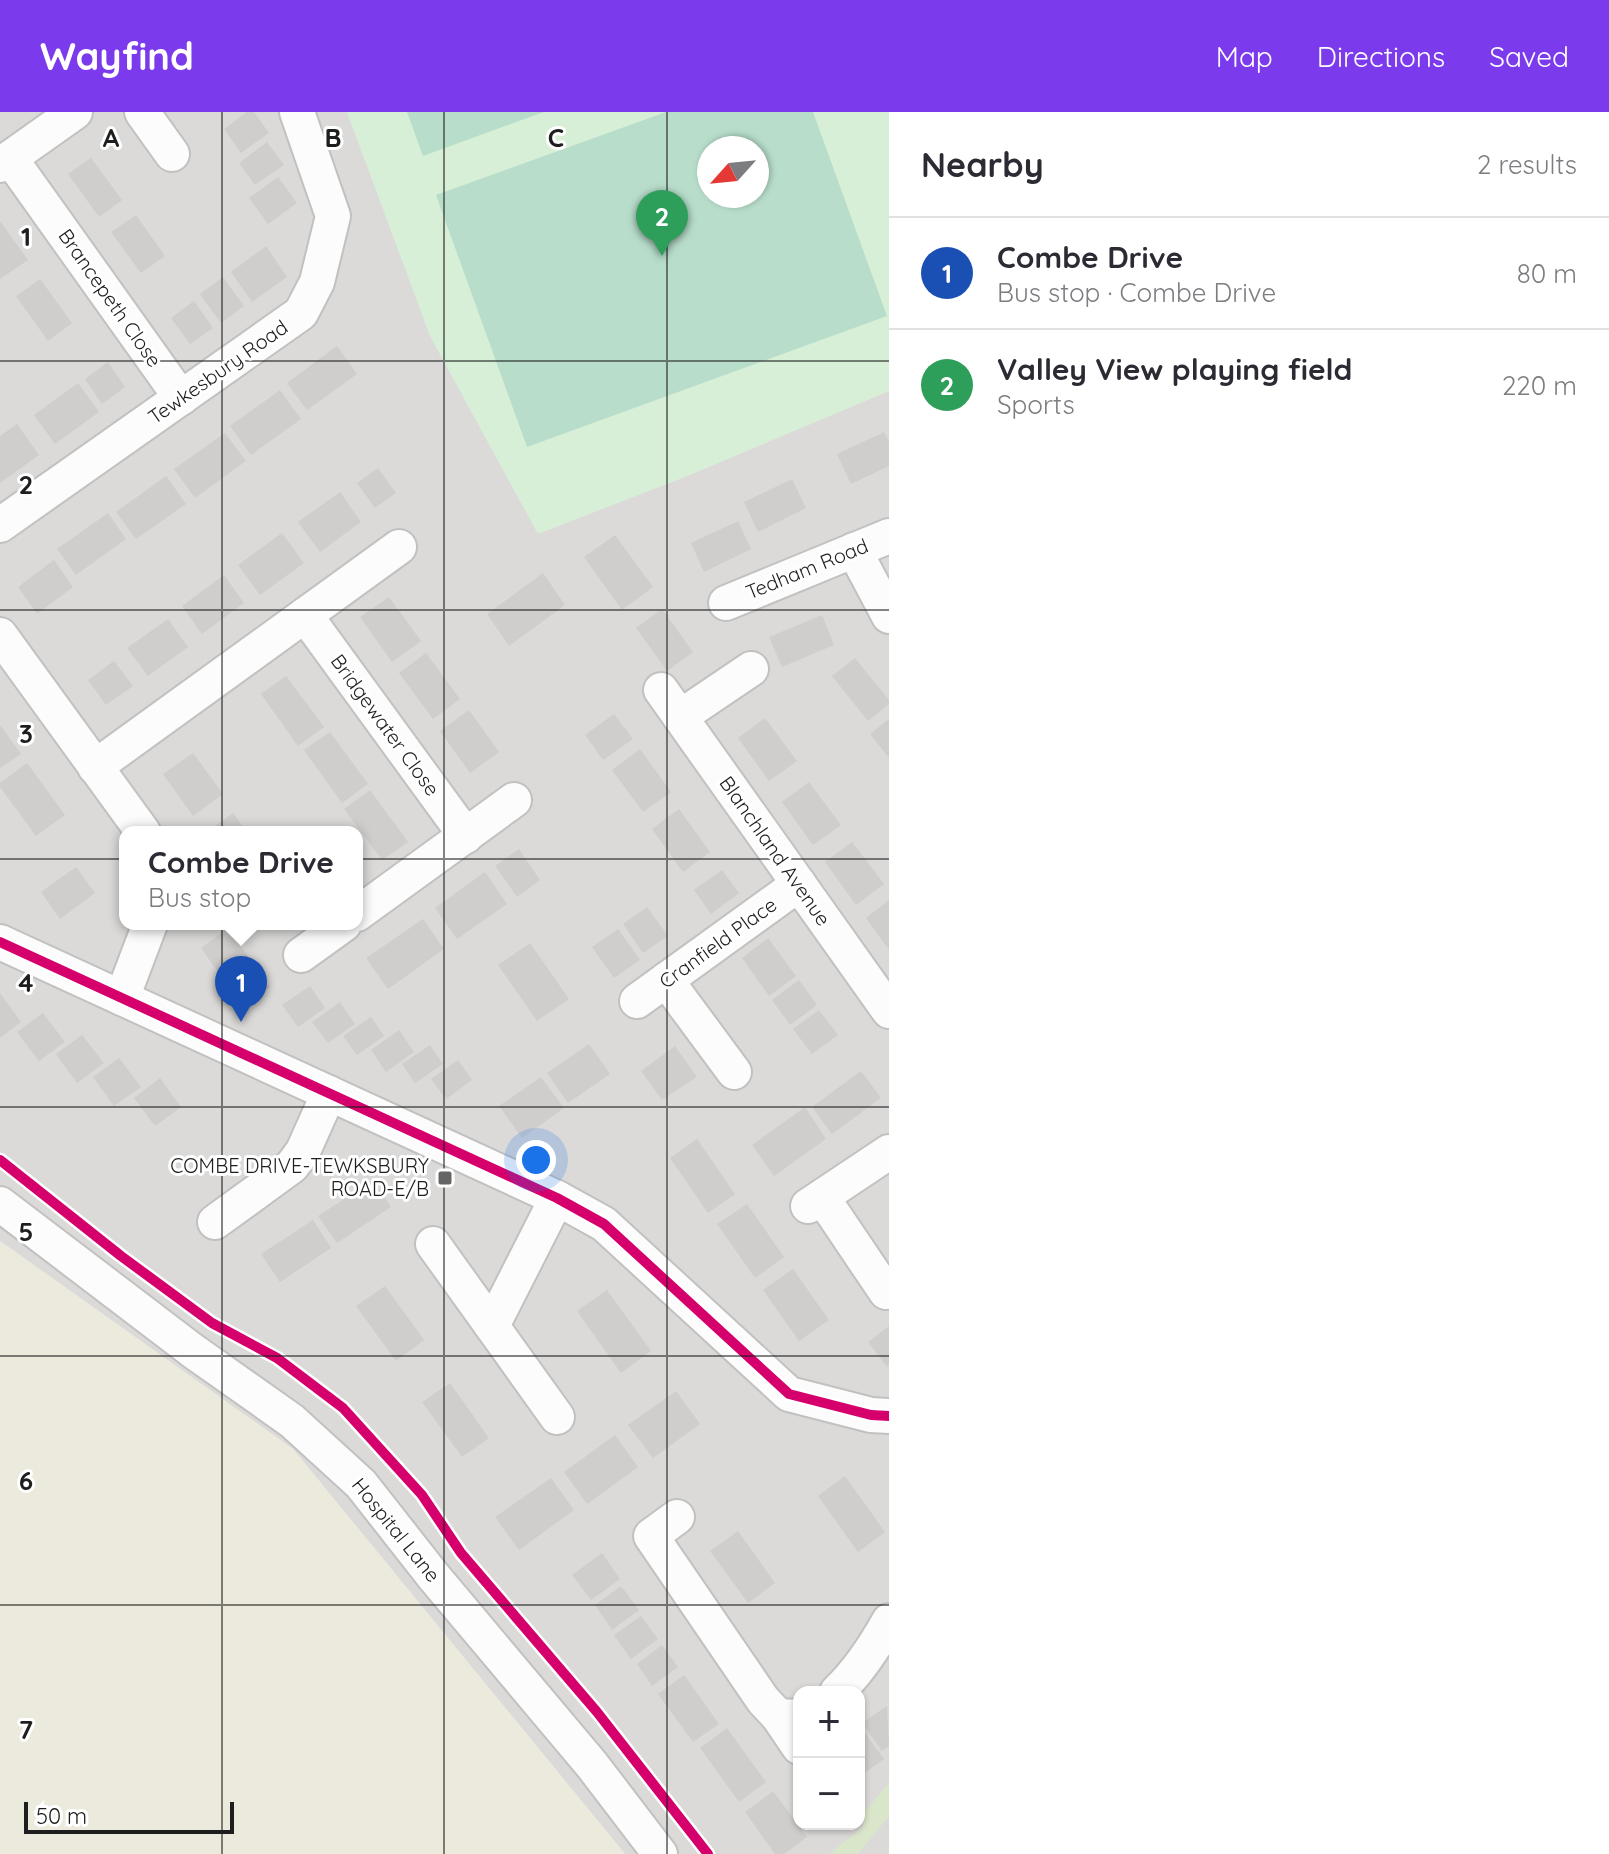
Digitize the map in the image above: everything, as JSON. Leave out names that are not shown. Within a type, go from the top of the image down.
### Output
[{"type":"street","name":"Brancepeth Close","points":[[75,112],[5,161],[181,398]]},
{"type":"street","points":[[142,112],[172,154]]},
{"type":"street","name":"Tewkesbury Road","points":[[0,525],[301,313],[317,282],[333,216],[297,112]]},
{"type":"street","name":"Tedham Road","points":[[726,603],[889,536]]},
{"type":"street","points":[[95,767],[399,547]]},
{"type":"street","points":[[854,550],[889,616]]},
{"type":"street","name":"Bridgewater Close","points":[[305,615],[466,836]]},
{"type":"street","points":[[0,635],[139,826]]},
{"type":"street","name":"Blanchland Avenue","points":[[751,669],[671,704],[889,1011]]},
{"type":"street","points":[[363,910],[514,800]]},
{"type":"street","name":"Cranfield Place","points":[[637,1001],[799,884]]},
{"type":"street","points":[[122,998],[148,930]]},
{"type":"street","points":[[0,942],[557,1198],[604,1224],[789,1394],[871,1415],[889,1416]]},
{"type":"street","points":[[666,980],[734,1072]]},
{"type":"street","points":[[215,1222],[292,1166],[329,1093]]},
{"type":"street","points":[[886,1292],[815,1202],[889,1152]]},
{"type":"street","points":[[492,1326],[557,1198]]},
{"type":"street","name":"Hospital Lane","points":[[0,1204],[193,1351],[292,1421],[361,1484],[434,1577],[592,1765],[660,1854]]},
{"type":"street","points":[[433,1244],[557,1417]]},
{"type":"street","points":[[677,1517],[651,1536],[763,1700],[789,1716]]},
{"type":"street","points":[[843,1686],[875,1647],[889,1621]]},
{"type":"shaded area","points":[[0,112],[889,112],[889,1854],[625,1854],[293,1449],[0,1241]]},
{"type":"shaded area","points":[[0,1241],[293,1449],[625,1854],[0,1854]]},
{"type":"green space","points":[[347,112],[889,112],[889,391],[690,475],[538,534],[430,336]]},
{"type":"green space","points":[[407,112],[544,112],[423,156]]},
{"type":"green space","points":[[666,112],[813,112],[887,316],[527,447],[436,195]]},
{"type":"green space","points":[[889,1783],[889,1816],[858,1854],[829,1854],[859,1830],[865,1830],[865,1811]]},
{"type":"building","points":[[247,112],[254,112],[269,133],[241,153],[224,129]]},
{"type":"building","points":[[267,142],[284,165],[255,185],[239,163]]},
{"type":"building","points":[[91,158],[122,200],[99,217],[68,174]]},
{"type":"building","points":[[278,177],[297,203],[268,224],[249,198]]},
{"type":"building","points":[[136,215],[165,256],[141,273],[111,232]]},
{"type":"building","points":[[0,221],[28,260],[0,279]]},
{"type":"building","points":[[266,246],[287,277],[252,302],[231,272]]},
{"type":"building","points":[[223,277],[244,306],[221,323],[200,294]]},
{"type":"building","points":[[40,279],[72,323],[48,341],[16,296]]},
{"type":"building","points":[[194,301],[213,328],[190,344],[171,318]]},
{"type":"building","points":[[337,346],[357,374],[307,410],[287,383]]},
{"type":"building","points":[[108,362],[125,387],[102,404],[85,379]]},
{"type":"building","points":[[78,383],[99,412],[55,444],[34,415]]},
{"type":"building","points":[[280,390],[301,419],[251,455],[230,426]]},
{"type":"building","points":[[17,424],[39,455],[0,483],[0,436]]},
{"type":"building","points":[[884,432],[889,442],[889,466],[851,484],[837,454]]},
{"type":"building","points":[[225,433],[246,461],[195,498],[174,469]]},
{"type":"building","points":[[378,468],[396,493],[375,508],[357,483]]},
{"type":"building","points":[[166,476],[186,504],[136,539],[116,512]]},
{"type":"building","points":[[792,479],[806,508],[758,532],[744,502]]},
{"type":"building","points":[[340,492],[361,522],[320,552],[298,522]]},
{"type":"building","points":[[108,513],[126,539],[76,575],[57,549]]},
{"type":"building","points":[[738,521],[751,549],[704,572],[691,543]]},
{"type":"building","points":[[282,533],[304,563],[260,595],[238,565]]},
{"type":"building","points":[[615,535],[653,587],[622,610],[584,557]]},
{"type":"building","points":[[54,560],[73,587],[37,614],[18,587]]},
{"type":"building","points":[[543,573],[565,605],[509,646],[487,614]]},
{"type":"building","points":[[224,575],[244,603],[202,634],[182,606]]},
{"type":"building","points":[[389,597],[421,641],[392,662],[360,617]]},
{"type":"building","points":[[662,609],[693,652],[667,671],[636,628]]},
{"type":"building","points":[[822,615],[834,645],[782,667],[769,637]]},
{"type":"building","points":[[168,619],[188,647],[148,676],[127,648]]},
{"type":"building","points":[[426,653],[460,699],[433,719],[399,673]]},
{"type":"building","points":[[855,658],[889,700],[889,704],[868,721],[832,676]]},
{"type":"building","points":[[114,661],[133,686],[106,705],[88,680]]},
{"type":"building","points":[[286,676],[324,727],[298,746],[261,694]]},
{"type":"building","points":[[469,710],[499,752],[470,773],[440,731]]},
{"type":"building","points":[[614,714],[633,739],[603,760],[585,735]]},
{"type":"building","points":[[765,718],[797,761],[769,781],[738,738]]},
{"type":"building","points":[[889,719],[889,758],[870,734]]},
{"type":"building","points":[[0,725],[21,754],[0,768]]},
{"type":"building","points":[[330,732],[368,784],[342,803],[304,750]]},
{"type":"building","points":[[640,749],[671,792],[643,812],[612,770]]},
{"type":"building","points":[[193,753],[223,794],[193,816],[163,774]]},
{"type":"building","points":[[27,763],[65,815],[36,836],[0,787],[0,783]]},
{"type":"building","points":[[809,782],[841,825],[813,845],[782,802]]},
{"type":"building","points":[[370,790],[408,842],[382,860],[363,834],[363,826],[357,826],[344,809]]},
{"type":"building","points":[[679,809],[710,852],[683,872],[652,829]]},
{"type":"building","points":[[233,813],[243,826],[215,826]]},
{"type":"building","points":[[852,842],[884,884],[856,905],[825,862]]},
{"type":"building","points":[[519,849],[540,880],[517,897],[495,866]]},
{"type":"building","points":[[76,867],[95,893],[60,919],[41,892]]},
{"type":"building","points":[[722,870],[739,893],[711,914],[694,890]]},
{"type":"building","points":[[485,872],[507,904],[457,939],[435,908]]},
{"type":"building","points":[[889,900],[889,950],[866,918]]},
{"type":"building","points":[[647,907],[668,936],[643,953],[623,924]]},
{"type":"building","points":[[423,919],[444,949],[388,989],[366,958]]},
{"type":"building","points":[[618,929],[640,960],[614,978],[592,947]]},
{"type":"building","points":[[229,930],[270,987],[243,1007],[201,948]]},
{"type":"building","points":[[768,938],[796,976],[769,996],[742,958]]},
{"type":"building","points":[[530,943],[569,999],[537,1021],[498,965]]},
{"type":"building","points":[[799,980],[817,1005],[790,1025],[772,1000]]},
{"type":"building","points":[[310,986],[325,1008],[298,1027],[282,1005]]},
{"type":"building","points":[[0,993],[21,1022],[0,1038]]},
{"type":"building","points":[[340,1002],[355,1024],[328,1043],[312,1022]]},
{"type":"building","points":[[819,1010],[838,1035],[812,1054],[793,1029]]},
{"type":"building","points":[[43,1013],[65,1042],[39,1061],[17,1032]]},
{"type":"building","points":[[371,1017],[384,1036],[357,1055],[343,1036]]},
{"type":"building","points":[[399,1030],[414,1052],[386,1072],[371,1050]]},
{"type":"building","points":[[82,1035],[104,1063],[77,1083],[56,1054]]},
{"type":"building","points":[[589,1044],[610,1074],[568,1103],[547,1073]]},
{"type":"building","points":[[430,1045],[443,1064],[415,1083],[402,1064]]},
{"type":"building","points":[[675,1046],[697,1077],[662,1100],[641,1071]]},
{"type":"building","points":[[119,1058],[141,1087],[114,1106],[93,1077]]},
{"type":"building","points":[[458,1060],[472,1080],[446,1099],[431,1079]]},
{"type":"building","points":[[861,1071],[881,1098],[832,1134],[812,1107]]},
{"type":"building","points":[[541,1077],[564,1108],[522,1138],[499,1106]]},
{"type":"building","points":[[160,1078],[181,1107],[155,1126],[134,1098]]},
{"type":"building","points":[[805,1107],[826,1139],[774,1176],[752,1145]]},
{"type":"building","points":[[697,1139],[735,1194],[708,1213],[670,1158]]},
{"type":"building","points":[[373,1180],[391,1207],[337,1243],[318,1216]]},
{"type":"building","points":[[747,1204],[784,1257],[755,1278],[717,1224]]},
{"type":"building","points":[[313,1220],[331,1248],[280,1282],[261,1254]]},
{"type":"building","points":[[793,1269],[829,1320],[799,1341],[763,1290]]},
{"type":"building","points":[[385,1286],[424,1340],[396,1361],[356,1306]]},
{"type":"building","points":[[607,1290],[651,1351],[621,1373],[577,1311]]},
{"type":"building","points":[[889,1326],[889,1365],[887,1367],[868,1342]]},
{"type":"building","points":[[450,1383],[489,1438],[462,1457],[422,1402]]},
{"type":"building","points":[[676,1391],[700,1424],[653,1458],[628,1425]]},
{"type":"building","points":[[615,1435],[638,1467],[587,1504],[564,1472]]},
{"type":"building","points":[[845,1476],[885,1532],[858,1552],[818,1496]]},
{"type":"building","points":[[551,1478],[574,1510],[519,1550],[495,1517]]},
{"type":"building","points":[[738,1531],[775,1583],[748,1603],[710,1551]]},
{"type":"building","points":[[602,1553],[620,1579],[591,1600],[572,1575]]},
{"type":"building","points":[[621,1586],[639,1610],[612,1630],[595,1605]]},
{"type":"building","points":[[641,1616],[658,1639],[631,1659],[614,1635]]},
{"type":"building","points":[[662,1645],[678,1667],[652,1686],[637,1664]]},
{"type":"building","points":[[684,1675],[719,1724],[693,1742],[658,1694]]},
{"type":"building","points":[[887,1706],[889,1746],[882,1751],[865,1727],[865,1721]]},
{"type":"building","points":[[727,1728],[766,1782],[739,1802],[700,1748]]},
{"type":"building","points":[[865,1733],[884,1759],[865,1773]]},
{"type":"building","points":[[773,1791],[793,1818],[793,1830],[802,1830],[807,1837],[784,1854],[775,1854],[745,1812]]},
{"type":"cycle path","points":[[0,942],[557,1198],[604,1224],[789,1394],[871,1415],[889,1416]]},
{"type":"cycle path","points":[[0,1160],[212,1323],[277,1358],[343,1408],[422,1495],[461,1553],[597,1712],[708,1854]]},
{"type":"place","name":"Valley View playing field","points":[[662,256]]},
{"type":"place","name":"Combe Drive","points":[[241,1022]]},
{"type":"place","name":"COMBE DRIVE-TEWKSBURY ROAD-E/B","points":[[445,1178]]}]
